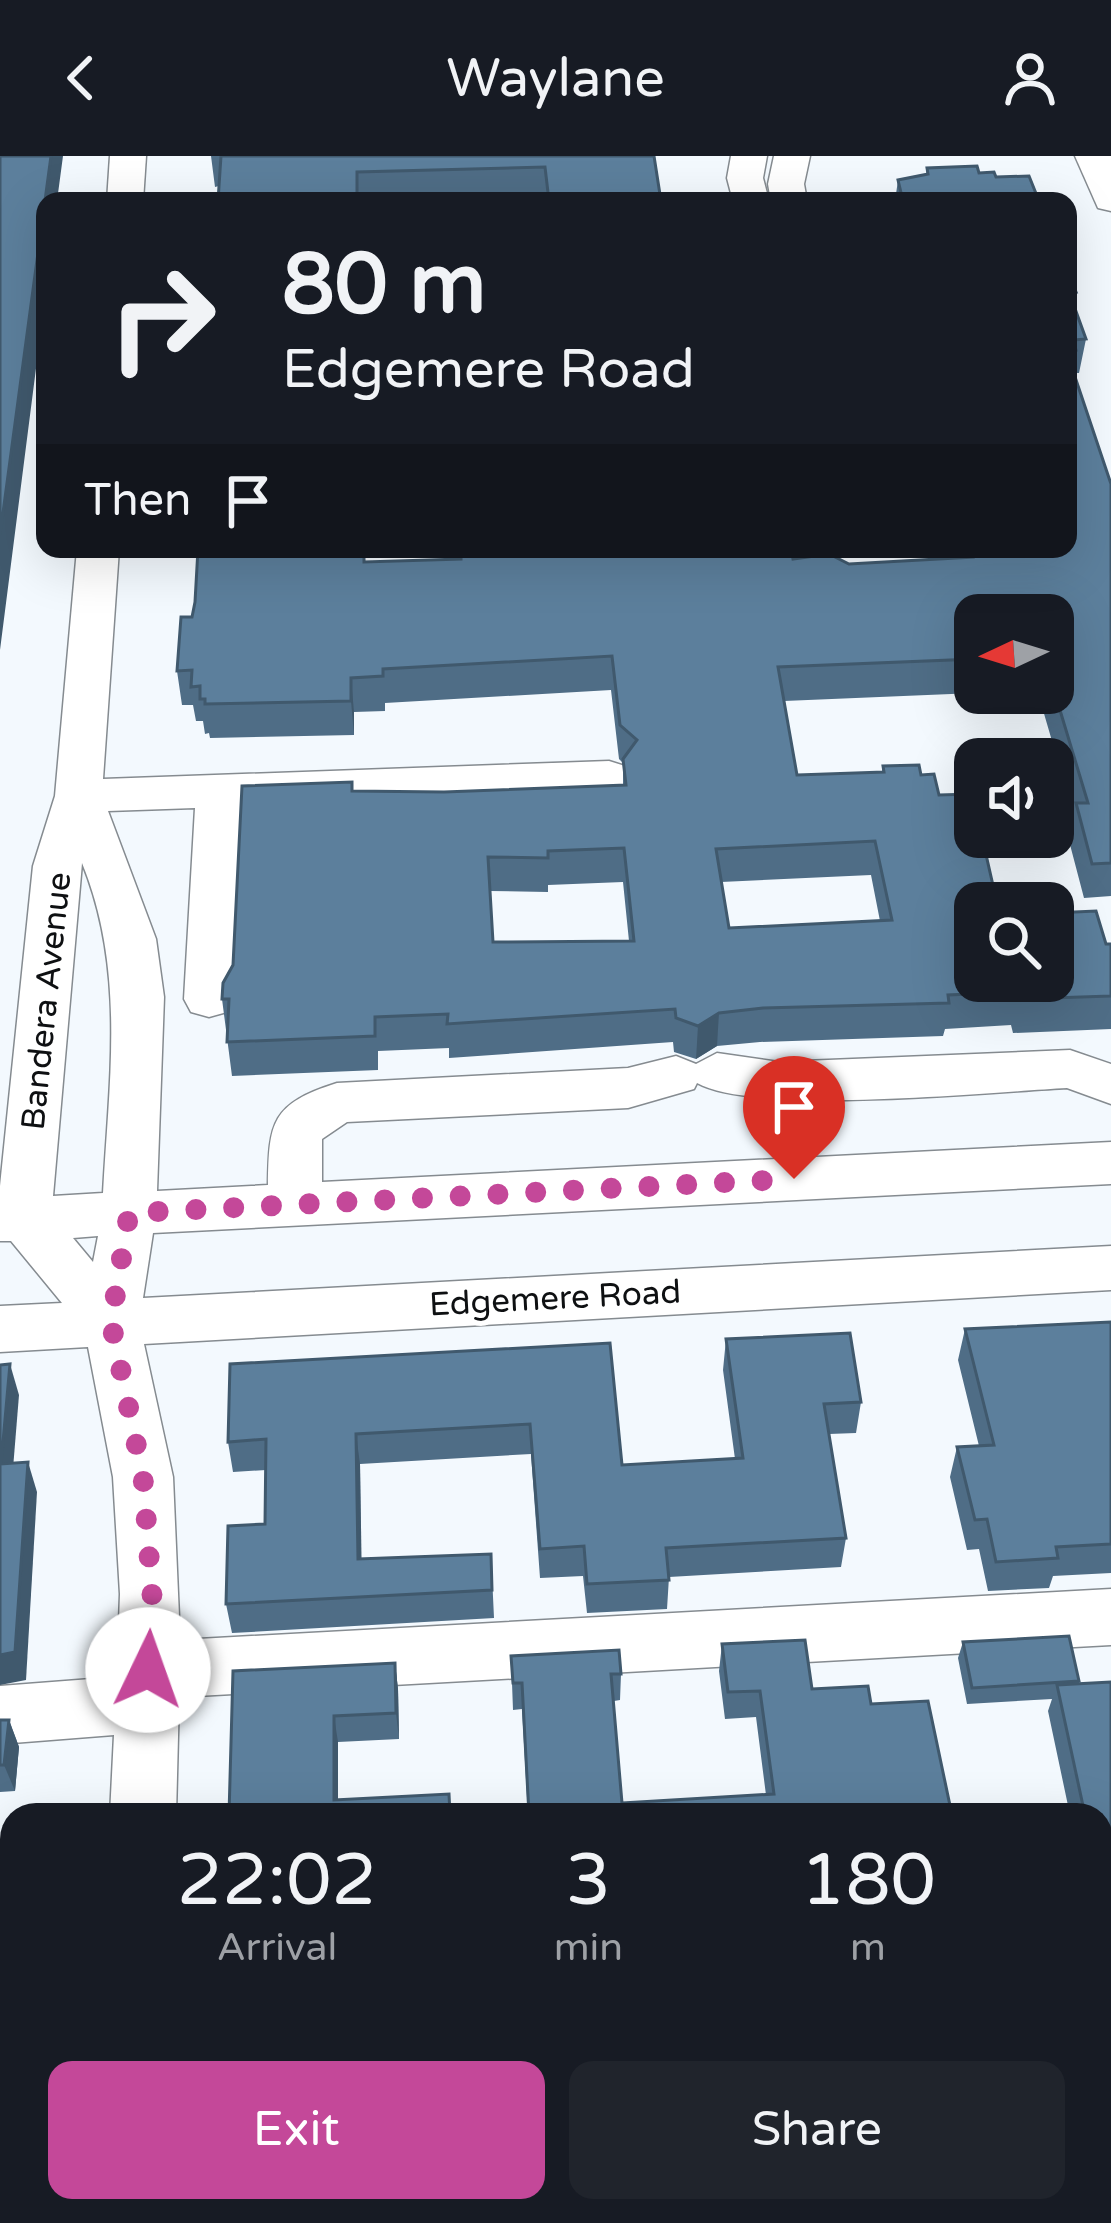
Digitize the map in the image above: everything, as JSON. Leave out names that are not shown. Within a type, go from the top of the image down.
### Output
[{"type":"street","points":[[125,192],[128,156]]},
{"type":"street","points":[[749,156],[745,178],[749,192]]},
{"type":"street","points":[[788,192],[787,165],[792,156]]},
{"type":"street","points":[[1093,156],[1111,200]]},
{"type":"street","name":"Bandera Avenue","points":[[97,558],[79,796],[57,866],[12,1219],[111,1322]]},
{"type":"street","points":[[79,796],[609,777]]},
{"type":"street","points":[[209,999],[219,792]]},
{"type":"street","name":"Bandera Avenue","points":[[79,796],[118,898],[140,997],[129,1213],[111,1322],[143,1477],[152,1594],[143,1803]]},
{"type":"street","points":[[295,1205],[295,1130],[338,1103],[628,1088],[697,1074],[779,1081],[1070,1069],[1111,1084]]},
{"type":"street","points":[[12,1219],[1111,1163]]},
{"type":"street","name":"Edgemere Road","points":[[0,1328],[1111,1268]]},
{"type":"street","points":[[0,1714],[148,1687],[1111,1617]]},
{"type":"building","points":[[0,156],[51,156],[46,192],[36,192],[36,267],[0,535]]},
{"type":"building","points":[[221,156],[654,156],[660,192],[548,192],[545,167],[357,172],[357,192],[219,192]]},
{"type":"building","points":[[977,166],[979,173],[994,172],[996,177],[1029,176],[1035,192],[901,192],[898,180],[928,174],[927,168]]},
{"type":"building","points":[[1077,314],[1086,339],[1077,340]]},
{"type":"building","points":[[1077,383],[1111,484],[1111,863],[1092,864],[1076,803],[1088,803],[1074,757],[1074,738],[1068,738],[1061,714],[1074,714],[1074,594],[954,594],[954,660],[778,667],[797,775],[884,772],[883,766],[919,765],[921,775],[934,774],[939,795],[954,795],[954,858],[987,858],[992,882],[954,882],[954,995],[948,995],[949,1003],[763,1008],[719,1013],[698,1026],[676,1018],[675,1009],[447,1024],[448,1014],[375,1017],[375,1036],[227,1042],[229,999],[222,999],[223,983],[233,965],[242,786],[352,782],[352,791],[444,792],[626,785],[623,759],[637,740],[620,725],[612,656],[383,669],[383,676],[351,678],[351,701],[205,704],[200,686],[191,687],[192,670],[177,671],[181,617],[192,617],[197,558],[364,558],[364,562],[837,558],[849,564],[1077,558]],"holes":[[[875,841],[892,920],[729,928],[716,849]],[[624,848],[634,941],[493,942],[488,857],[548,858],[548,851]]]},
{"type":"building","points":[[1096,911],[1106,944],[1111,944],[1111,996],[1074,997],[1074,912]]},
{"type":"building","points":[[1111,1322],[1111,1544],[1056,1547],[1058,1558],[996,1562],[987,1519],[975,1520],[957,1447],[994,1445],[965,1329]]},
{"type":"building","points":[[850,1333],[861,1402],[824,1404],[846,1538],[666,1548],[669,1580],[587,1584],[584,1546],[540,1549],[530,1424],[356,1434],[358,1559],[491,1554],[492,1590],[226,1604],[228,1526],[265,1524],[266,1439],[228,1442],[230,1364],[610,1343],[622,1465],[743,1458],[726,1339]]},
{"type":"building","points":[[10,1364],[1,1464],[28,1462],[15,1652],[0,1655],[0,1365]]},
{"type":"building","points":[[1069,1636],[1079,1681],[972,1688],[963,1642]]},
{"type":"building","points":[[805,1640],[812,1689],[868,1686],[871,1704],[928,1701],[949,1803],[622,1803],[774,1794],[760,1691],[728,1692],[722,1644]]},
{"type":"building","points":[[619,1650],[621,1674],[611,1674],[622,1803],[528,1803],[522,1683],[513,1683],[511,1656]]},
{"type":"building","points":[[395,1663],[396,1713],[334,1716],[334,1800],[449,1794],[449,1803],[229,1803],[233,1671]]},
{"type":"building","points":[[1111,1682],[1111,1803],[1082,1803],[1057,1685]]},
{"type":"building","points":[[0,1720],[9,1720],[4,1765],[0,1765]]},
{"type":"route","points":[[148,1670],[152,1594],[143,1477],[111,1322],[129,1213],[794,1179]]}]
